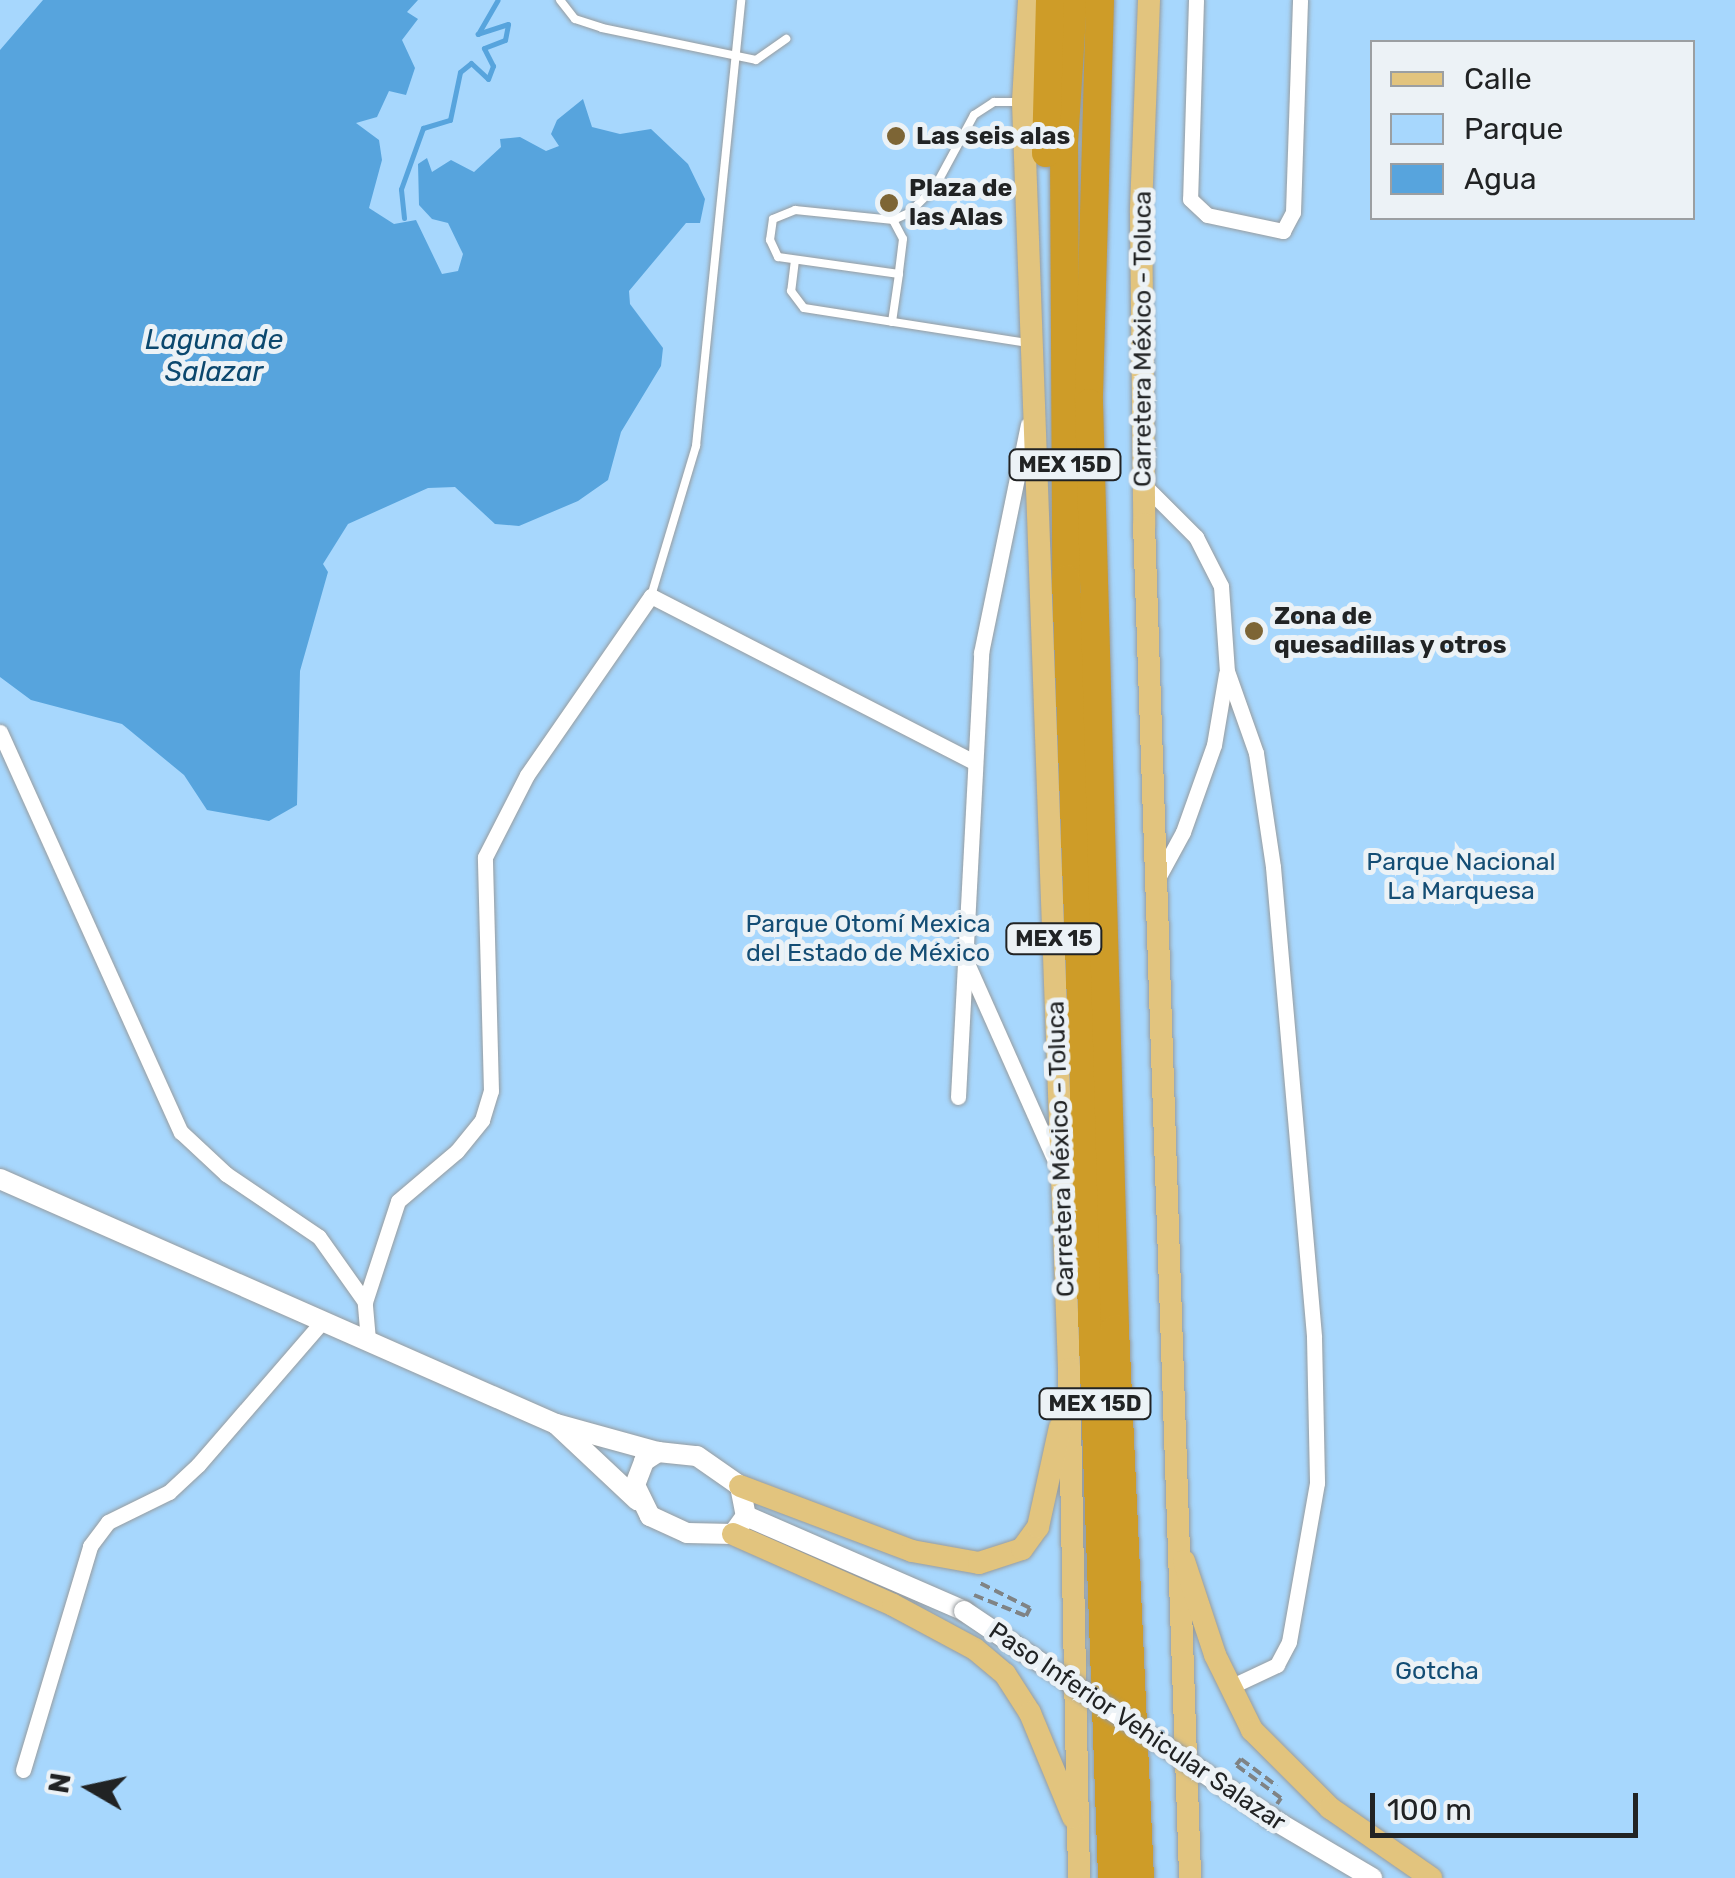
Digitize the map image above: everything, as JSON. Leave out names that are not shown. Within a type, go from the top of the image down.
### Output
[{"type":"highway","points":[[1050,0],[1050,474],[1066,580]]},
{"type":"highway","name":"MEX 15D","points":[[1072,0],[1064,142],[1066,580],[1112,1878]]},
{"type":"highway","name":"MEX 15D","points":[[1100,0],[1089,403],[1115,1329],[1140,1878]]},
{"type":"main road","name":"Carretera México - Toluca","points":[[1029,0],[1023,102],[1031,411],[1063,1180],[1079,1878]]},
{"type":"main road","name":"Carretera México - Toluca","points":[[1149,0],[1141,212],[1144,485],[1153,886],[1190,1878]]},
{"type":"main road","points":[[0,1178],[556,1424],[658,1452],[696,1456],[740,1486],[912,1551],[979,1563],[1003,1558],[1022,1548],[1047,1502],[1069,1369]]},
{"type":"main road","name":"Paso Inferior Vehicular Salazar","points":[[556,1424],[668,1527],[739,1525],[906,1582],[964,1611],[1269,1817],[1369,1877]]},
{"type":"main road","points":[[637,1500],[637,1473],[658,1452]]},
{"type":"main road","points":[[740,1486],[739,1525],[975,1649],[1005,1674],[1044,1742],[1079,1833]]},
{"type":"main road","points":[[1175,1536],[1230,1687],[1252,1730],[1287,1770],[1362,1834],[1432,1878]]},
{"type":"street","points":[[1196,0],[1190,200],[1207,214],[1282,230],[1293,212],[1300,0]]},
{"type":"street","points":[[958,1098],[972,761],[991,596],[1031,411]]},
{"type":"street","points":[[1144,485],[1210,560],[1220,586],[1226,672],[1209,760],[1183,832],[1153,886]]},
{"type":"street","points":[[368,1340],[364,1302],[398,1201],[457,1151],[482,1120],[491,1090],[485,857],[526,774],[650,596],[972,761]]},
{"type":"street","points":[[1226,672],[1256,754],[1273,867],[1318,1444],[1290,1642],[1276,1665],[1230,1687]]},
{"type":"street","points":[[0,732],[181,1132],[226,1174],[319,1238],[364,1302]]},
{"type":"street","points":[[964,957],[1063,1180]]},
{"type":"street","points":[[23,1770],[90,1546],[108,1522],[168,1492],[198,1465],[322,1322]]},
{"type":"lane","points":[[560,0],[575,19],[602,28],[756,60],[786,40]]},
{"type":"lane","points":[[650,596],[696,446],[741,0]]},
{"type":"lane","points":[[898,274],[778,256],[770,240],[773,219],[782,212],[893,220],[934,187],[980,108],[1023,102]]},
{"type":"lane","points":[[892,322],[903,239],[893,220]]},
{"type":"lane","points":[[794,260],[795,304],[1032,344]]},
{"type":"path","points":[[964,1611],[976,1592],[1026,1616],[1030,1608],[980,1583]]},
{"type":"path","points":[[1269,1817],[1281,1798],[1236,1765],[1241,1759],[1285,1792]]},
{"type":"green space","name":"Parque Otomí Mexica del Estado de México","points":[[0,0],[1735,0],[1735,1878],[0,1878]]},
{"type":"water","name":"Laguna de Salazar","points":[[43,0],[418,0],[407,12],[418,19],[402,40],[415,68],[406,95],[389,91],[377,117],[356,123],[379,140],[382,160],[369,208],[394,224],[416,220],[442,274],[458,271],[463,254],[448,223],[432,219],[419,205],[418,164],[427,158],[432,172],[451,160],[474,172],[501,147],[500,139],[520,137],[546,151],[559,146],[551,134],[557,120],[583,99],[592,127],[620,134],[651,129],[688,164],[705,199],[700,223],[686,223],[629,291],[630,304],[663,348],[661,366],[621,432],[608,480],[578,501],[519,526],[495,524],[455,487],[428,488],[348,524],[323,564],[328,572],[300,671],[297,805],[269,821],[207,810],[184,775],[122,724],[31,700],[0,677],[0,50]]},
{"type":"waterway","points":[[404,218],[401,189],[423,128],[450,120],[460,72],[471,63],[488,79],[493,66],[484,48],[505,40],[508,24],[478,34],[498,0]]},
{"type":"place","name":"Las seis alas","points":[[896,136]]},
{"type":"place","name":"Plaza de las Alas","points":[[889,203]]},
{"type":"place","name":"Zona de quesadillas y otros","points":[[1254,631]]},
{"type":"park label","name":"Parque Nacional La Marquesa","points":[[1461,878]]},
{"type":"park label","name":"Gotcha","points":[[1437,1671]]}]
